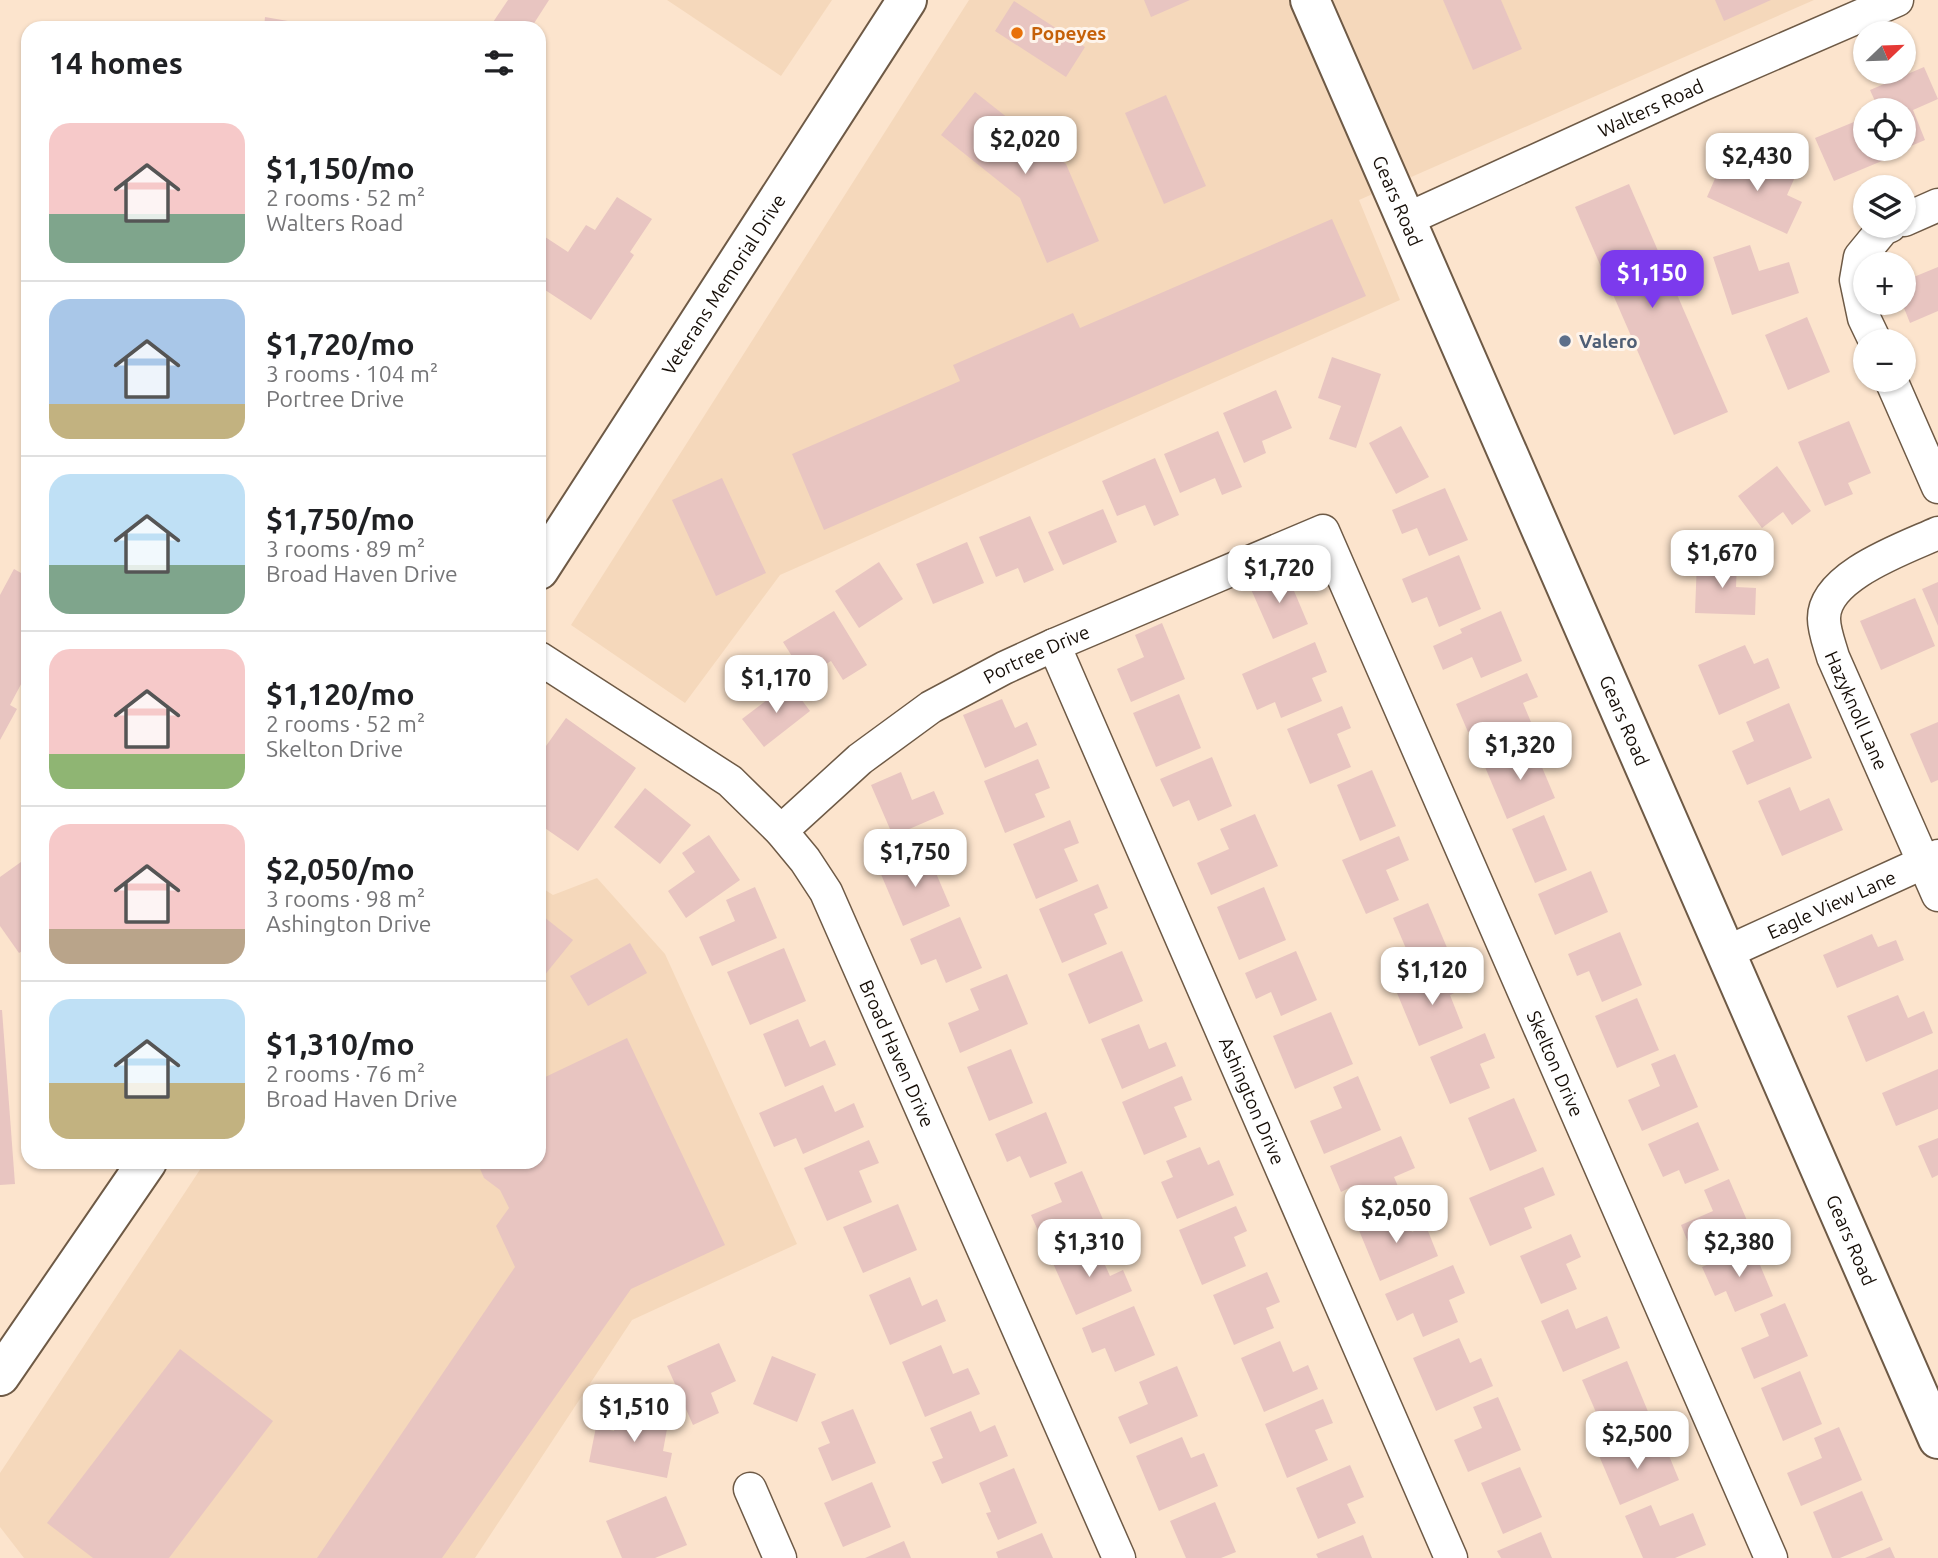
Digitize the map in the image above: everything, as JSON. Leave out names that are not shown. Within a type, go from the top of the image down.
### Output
[{"type":"main road","name":"Veterans Memorial Drive","points":[[546,559],[907,0]]},
{"type":"main road","name":"Gears Road","points":[[1310,0],[1938,1439]]},
{"type":"main road","points":[[0,1376],[141,1169]]},
{"type":"street","name":"Walters Road","points":[[1405,220],[1897,0]]},
{"type":"street","points":[[1916,215],[1938,205]]},
{"type":"street","points":[[1869,329],[1861,307],[1856,279],[1860,257],[1876,238]]},
{"type":"street","points":[[1896,392],[1938,487]]},
{"type":"street","name":"Portree Drive","points":[[781,831],[860,759],[923,712],[1004,668],[1054,645],[1323,531]]},
{"type":"street","name":"Skelton Drive","points":[[1323,531],[1771,1558]]},
{"type":"street","name":"Hazyknoll Lane","points":[[1938,533],[1864,568],[1843,583],[1828,601],[1824,619],[1833,657],[1931,860],[1938,895]]},
{"type":"street","name":"Ashington Drive","points":[[1054,645],[1451,1558]]},
{"type":"street","name":"Broad Haven Drive","points":[[546,663],[730,781],[781,831],[826,892],[1119,1558]]},
{"type":"street","name":"Eagle View Lane","points":[[1725,953],[1931,860]]},
{"type":"street","points":[[750,1489],[780,1558]]},
{"type":"shaded area","points":[[667,0],[832,0],[781,76]]},
{"type":"shaded area","points":[[969,0],[1814,0],[1359,200],[1400,300],[780,575],[685,703],[571,625]]},
{"type":"shaded area","points":[[597,878],[665,954],[797,1244],[632,1320],[475,1558],[24,1558],[0,1527],[0,1473],[200,1169],[546,1169],[546,890],[553,895]]},
{"type":"building","points":[[508,0],[549,0],[536,21],[494,21]]},
{"type":"building","points":[[1144,0],[1190,0],[1151,17]]},
{"type":"building","points":[[1443,0],[1501,0],[1522,49],[1473,70]]},
{"type":"building","points":[[1715,0],[1771,0],[1724,21]]},
{"type":"building","points":[[1014,1],[1085,47],[1066,77],[995,31]]},
{"type":"building","points":[[265,17],[288,21],[265,21]]},
{"type":"building","points":[[1924,67],[1938,99],[1916,109],[1916,98],[1874,98],[1870,90],[1884,84],[1916,84],[1916,70]]},
{"type":"building","points":[[975,92],[1066,164],[1099,241],[1047,263],[1020,198],[941,135]]},
{"type":"building","points":[[1166,95],[1206,186],[1164,204],[1125,113]]},
{"type":"building","points":[[1916,118],[1925,140],[1916,144]]},
{"type":"building","points":[[1853,122],[1853,161],[1882,161],[1834,181],[1815,138]]},
{"type":"building","points":[[1753,157],[1795,177],[1787,195],[1802,202],[1787,234],[1707,197],[1723,160],[1747,171]]},
{"type":"building","points":[[1629,184],[1728,412],[1674,435],[1575,207]]},
{"type":"building","points":[[617,197],[652,219],[630,252],[634,255],[591,320],[546,291],[546,238],[568,252],[586,225],[595,230]]},
{"type":"building","points":[[1332,219],[1366,296],[824,530],[792,454],[960,381],[953,365],[1073,313],[1080,328]]},
{"type":"building","points":[[1750,245],[1759,271],[1789,262],[1799,293],[1732,315],[1713,257]]},
{"type":"building","points":[[1938,267],[1938,311],[1910,323],[1907,315],[1916,315],[1916,276]]},
{"type":"building","points":[[1807,317],[1830,372],[1788,390],[1765,335]]},
{"type":"building","points":[[1332,357],[1381,374],[1356,448],[1329,439],[1341,406],[1318,398]]},
{"type":"building","points":[[1276,390],[1292,428],[1262,441],[1266,453],[1244,463],[1223,413]]},
{"type":"building","points":[[1849,421],[1871,473],[1848,483],[1853,494],[1825,506],[1798,442]]},
{"type":"building","points":[[1401,426],[1429,477],[1396,494],[1369,443]]},
{"type":"building","points":[[1218,431],[1242,487],[1222,495],[1215,478],[1180,493],[1164,454]]},
{"type":"building","points":[[1155,458],[1179,515],[1154,526],[1145,505],[1117,516],[1102,481]]},
{"type":"building","points":[[1777,466],[1811,511],[1792,525],[1783,512],[1762,528],[1738,496]]},
{"type":"building","points":[[722,478],[766,573],[716,596],[672,500]]},
{"type":"building","points":[[1445,488],[1468,540],[1429,556],[1417,528],[1402,534],[1392,510]]},
{"type":"building","points":[[1103,509],[1117,542],[1063,565],[1048,532]]},
{"type":"building","points":[[1030,516],[1054,570],[1024,583],[1018,568],[996,577],[979,537]]},
{"type":"building","points":[[967,542],[984,583],[933,604],[916,564]]},
{"type":"building","points":[[1459,555],[1481,609],[1439,627],[1427,597],[1412,603],[1402,579]]},
{"type":"building","points":[[1697,560],[1737,562],[1736,587],[1756,588],[1755,615],[1695,613]]},
{"type":"building","points":[[879,562],[903,599],[859,628],[835,591]]},
{"type":"building","points":[[14,569],[21,573],[21,684],[10,705],[17,709],[0,740],[0,595]]},
{"type":"building","points":[[1286,572],[1308,624],[1273,639],[1250,587]]},
{"type":"building","points":[[1938,582],[1938,626],[1922,589]]},
{"type":"building","points":[[1915,598],[1935,646],[1881,670],[1860,621]]},
{"type":"building","points":[[834,611],[867,665],[843,680],[831,661],[805,677],[783,642]]},
{"type":"building","points":[[1501,611],[1522,661],[1481,678],[1472,657],[1443,670],[1433,646],[1462,633],[1460,629]]},
{"type":"building","points":[[1162,623],[1185,679],[1131,702],[1117,669],[1144,657],[1135,635]]},
{"type":"building","points":[[1315,642],[1327,672],[1312,678],[1322,701],[1281,718],[1275,702],[1257,710],[1242,674]]},
{"type":"building","points":[[1745,645],[1754,664],[1768,658],[1780,688],[1719,715],[1698,665]]},
{"type":"building","points":[[1527,673],[1538,697],[1523,703],[1536,734],[1501,749],[1490,723],[1468,732],[1456,704]]},
{"type":"building","points":[[789,683],[810,711],[764,747],[742,719]]},
{"type":"building","points":[[1179,694],[1201,748],[1156,767],[1133,713]]},
{"type":"building","points":[[1002,699],[1015,728],[1027,722],[1037,745],[985,768],[963,715]]},
{"type":"building","points":[[1789,703],[1812,758],[1747,785],[1732,751],[1754,741],[1746,722]]},
{"type":"building","points":[[1342,706],[1351,728],[1337,734],[1351,767],[1310,784],[1287,729]]},
{"type":"building","points":[[566,718],[636,768],[578,851],[546,829],[546,746]]},
{"type":"building","points":[[1938,722],[1938,780],[1931,783],[1910,734]]},
{"type":"building","points":[[1533,746],[1555,798],[1507,819],[1485,767]]},
{"type":"building","points":[[1212,757],[1232,806],[1198,821],[1189,800],[1173,807],[1160,779]]},
{"type":"building","points":[[1038,759],[1050,788],[1035,794],[1045,817],[1005,833],[984,781]]},
{"type":"building","points":[[1372,770],[1396,826],[1360,841],[1337,785]]},
{"type":"building","points":[[901,772],[912,800],[934,791],[944,814],[893,836],[871,785]]},
{"type":"building","points":[[1790,787],[1800,811],[1829,798],[1843,830],[1782,856],[1758,801]]},
{"type":"building","points":[[645,788],[691,825],[660,864],[614,827]]},
{"type":"building","points":[[1255,814],[1278,866],[1211,895],[1197,863],[1229,849],[1220,829]]},
{"type":"building","points":[[1544,815],[1567,870],[1535,883],[1512,829]]},
{"type":"building","points":[[1070,820],[1079,843],[1064,849],[1078,881],[1036,899],[1013,844]]},
{"type":"building","points":[[709,835],[740,880],[686,918],[668,891],[695,872],[682,853]]},
{"type":"building","points":[[1399,836],[1409,860],[1386,870],[1399,900],[1366,914],[1342,860]]},
{"type":"building","points":[[927,852],[950,906],[903,926],[880,872]]},
{"type":"building","points":[[21,862],[19,953],[0,926],[0,877]]},
{"type":"building","points":[[1591,871],[1608,912],[1555,935],[1538,894]]},
{"type":"building","points":[[1098,884],[1108,908],[1094,914],[1107,944],[1062,963],[1039,909]]},
{"type":"building","points":[[755,887],[777,938],[712,966],[699,937],[735,921],[726,900]]},
{"type":"building","points":[[1264,887],[1286,940],[1239,960],[1217,907]]},
{"type":"building","points":[[1428,903],[1451,957],[1416,972],[1393,918]]},
{"type":"building","points":[[960,917],[982,968],[946,983],[936,959],[921,965],[910,939]]},
{"type":"building","points":[[546,919],[573,940],[546,973]]},
{"type":"building","points":[[1620,932],[1642,985],[1602,1002],[1589,971],[1577,976],[1568,954]]},
{"type":"building","points":[[1872,934],[1878,947],[1896,940],[1904,960],[1837,988],[1823,955]]},
{"type":"building","points":[[630,943],[647,973],[588,1006],[570,976]]},
{"type":"building","points":[[784,948],[806,1001],[750,1025],[727,972]]},
{"type":"building","points":[[1122,951],[1143,1001],[1089,1024],[1068,974]]},
{"type":"building","points":[[1296,951],[1317,1000],[1281,1016],[1271,992],[1256,999],[1245,973]]},
{"type":"building","points":[[1454,969],[1463,989],[1450,995],[1463,1028],[1419,1046],[1397,993]]},
{"type":"building","points":[[1007,974],[1028,1024],[960,1053],[948,1023],[979,1010],[970,989]]},
{"type":"building","points":[[1898,995],[1908,1018],[1924,1011],[1933,1033],[1866,1062],[1847,1016]]},
{"type":"building","points":[[1637,998],[1659,1050],[1617,1068],[1595,1016]]},
{"type":"building","points":[[0,1010],[15,1184],[0,1185]]},
{"type":"building","points":[[1331,1012],[1353,1064],[1295,1089],[1273,1036]]},
{"type":"building","points":[[798,1019],[810,1047],[825,1040],[836,1065],[785,1087],[763,1034]]},
{"type":"building","points":[[1139,1024],[1149,1049],[1166,1042],[1176,1066],[1122,1089],[1101,1039]]},
{"type":"building","points":[[1485,1033],[1495,1058],[1480,1064],[1490,1088],[1450,1104],[1430,1057]]},
{"type":"building","points":[[627,1038],[725,1245],[631,1289],[442,1558],[317,1558],[515,1267],[496,1226],[509,1208],[500,1190],[484,1178],[480,1169],[546,1169],[546,1077]]},
{"type":"building","points":[[1011,1049],[1033,1103],[989,1121],[967,1067]]},
{"type":"building","points":[[1675,1054],[1698,1107],[1642,1131],[1628,1100],[1660,1086],[1651,1064]]},
{"type":"building","points":[[1938,1069],[1938,1109],[1896,1126],[1882,1093]]},
{"type":"building","points":[[1182,1076],[1192,1100],[1174,1107],[1187,1137],[1144,1155],[1122,1102]]},
{"type":"building","points":[[1358,1076],[1381,1130],[1324,1154],[1310,1121],[1342,1108],[1333,1087]]},
{"type":"building","points":[[823,1085],[835,1112],[854,1103],[864,1127],[803,1154],[796,1138],[774,1147],[759,1113]]},
{"type":"building","points":[[1514,1098],[1537,1151],[1490,1171],[1468,1118]]},
{"type":"building","points":[[1046,1112],[1067,1163],[1030,1178],[1020,1156],[1007,1162],[995,1134]]},
{"type":"building","points":[[1698,1122],[1719,1170],[1685,1184],[1679,1170],[1663,1177],[1648,1144]]},
{"type":"building","points":[[1401,1136],[1415,1168],[1394,1177],[1403,1198],[1367,1213],[1355,1185],[1341,1192],[1330,1166]]},
{"type":"building","points":[[1938,1138],[1938,1175],[1932,1178],[1918,1146]]},
{"type":"building","points":[[869,1140],[879,1163],[859,1171],[872,1202],[827,1221],[804,1168]]},
{"type":"building","points":[[1200,1147],[1208,1165],[1219,1160],[1234,1195],[1177,1219],[1161,1182],[1173,1177],[1166,1161]]},
{"type":"building","points":[[1543,1167],[1555,1195],[1524,1208],[1532,1228],[1490,1246],[1469,1198]]},
{"type":"building","points":[[1082,1171],[1105,1224],[1046,1249],[1031,1215],[1062,1202],[1054,1183]]},
{"type":"building","points":[[1729,1179],[1752,1232],[1694,1257],[1681,1225],[1713,1211],[1704,1190]]},
{"type":"building","points":[[898,1204],[917,1250],[863,1273],[843,1227]]},
{"type":"building","points":[[1236,1206],[1247,1231],[1234,1237],[1246,1266],[1202,1285],[1179,1230]]},
{"type":"building","points":[[1402,1209],[1412,1232],[1426,1226],[1438,1256],[1380,1281],[1358,1228]]},
{"type":"building","points":[[1571,1234],[1581,1257],[1566,1264],[1577,1289],[1541,1304],[1520,1256]]},
{"type":"building","points":[[1095,1243],[1110,1276],[1123,1270],[1132,1291],[1076,1315],[1052,1261]]},
{"type":"building","points":[[1752,1246],[1773,1296],[1735,1312],[1726,1291],[1715,1296],[1702,1267]]},
{"type":"building","points":[[1453,1265],[1465,1293],[1449,1300],[1458,1322],[1423,1337],[1413,1313],[1397,1321],[1385,1294]]},
{"type":"building","points":[[1267,1272],[1280,1302],[1266,1308],[1274,1328],[1234,1345],[1213,1295]]},
{"type":"building","points":[[910,1277],[922,1306],[937,1299],[946,1321],[890,1345],[869,1295]]},
{"type":"building","points":[[1785,1303],[1808,1356],[1754,1379],[1741,1348],[1769,1336],[1760,1314]]},
{"type":"building","points":[[1134,1306],[1155,1355],[1115,1372],[1105,1348],[1092,1353],[1082,1328]]},
{"type":"building","points":[[1568,1309],[1576,1329],[1607,1316],[1620,1348],[1563,1372],[1541,1321]]},
{"type":"building","points":[[1459,1338],[1470,1363],[1481,1358],[1493,1386],[1436,1411],[1413,1358]]},
{"type":"building","points":[[1280,1341],[1293,1372],[1308,1365],[1318,1389],[1264,1412],[1241,1358]]},
{"type":"building","points":[[719,1343],[736,1381],[711,1393],[719,1413],[693,1425],[667,1366]]},
{"type":"building","points":[[941,1345],[953,1374],[968,1368],[980,1394],[925,1417],[902,1362]]},
{"type":"building","points":[[180,1349],[273,1421],[169,1558],[93,1558],[47,1523]]},
{"type":"building","points":[[772,1356],[816,1374],[797,1422],[753,1404]]},
{"type":"building","points":[[1627,1361],[1649,1414],[1605,1433],[1582,1380]]},
{"type":"building","points":[[1177,1366],[1198,1416],[1130,1444],[1118,1417],[1148,1404],[1139,1382]]},
{"type":"building","points":[[1800,1371],[1822,1424],[1783,1441],[1761,1388]]},
{"type":"building","points":[[1498,1397],[1521,1450],[1468,1472],[1454,1440],[1482,1428],[1473,1407]]},
{"type":"building","points":[[1323,1399],[1333,1423],[1315,1430],[1328,1460],[1287,1478],[1265,1424]]},
{"type":"building","points":[[618,1408],[669,1418],[663,1451],[672,1453],[667,1478],[589,1462],[596,1427],[614,1431]]},
{"type":"building","points":[[853,1409],[876,1463],[832,1481],[818,1448],[830,1443],[821,1422]]},
{"type":"building","points":[[971,1411],[980,1432],[995,1425],[1008,1456],[942,1484],[932,1462],[943,1458],[930,1428]]},
{"type":"building","points":[[1839,1427],[1862,1480],[1801,1506],[1787,1473],[1822,1458],[1814,1438]]},
{"type":"building","points":[[1182,1437],[1191,1458],[1204,1453],[1218,1486],[1159,1511],[1136,1456]]},
{"type":"building","points":[[1623,1440],[1632,1460],[1665,1446],[1679,1480],[1620,1505],[1597,1451]]},
{"type":"building","points":[[1350,1465],[1364,1497],[1347,1504],[1356,1523],[1318,1539],[1296,1488]]},
{"type":"building","points":[[1520,1467],[1542,1517],[1503,1534],[1481,1483]]},
{"type":"building","points":[[1014,1468],[1037,1523],[998,1540],[986,1513],[991,1512],[979,1483]]},
{"type":"building","points":[[872,1482],[891,1527],[843,1547],[824,1503]]},
{"type":"building","points":[[1862,1491],[1883,1540],[1840,1558],[1832,1558],[1813,1512]]},
{"type":"building","points":[[666,1496],[687,1545],[655,1558],[622,1558],[606,1521]]},
{"type":"building","points":[[1215,1502],[1236,1552],[1221,1558],[1186,1558],[1170,1521]]},
{"type":"building","points":[[1651,1505],[1660,1526],[1693,1513],[1706,1545],[1675,1558],[1643,1558],[1625,1516]]},
{"type":"building","points":[[1541,1532],[1552,1558],[1501,1558],[1497,1551]]},
{"type":"building","points":[[1042,1533],[1053,1558],[998,1558],[996,1552]]},
{"type":"building","points":[[1363,1535],[1372,1558],[1318,1558],[1316,1554]]},
{"type":"building","points":[[904,1541],[911,1558],[865,1558]]},
{"type":"building","points":[[1890,1547],[1895,1558],[1865,1558]]},
{"type":"place","name":"Popeyes","points":[[1017,33]]},
{"type":"place","name":"Valero","points":[[1565,341]]}]
